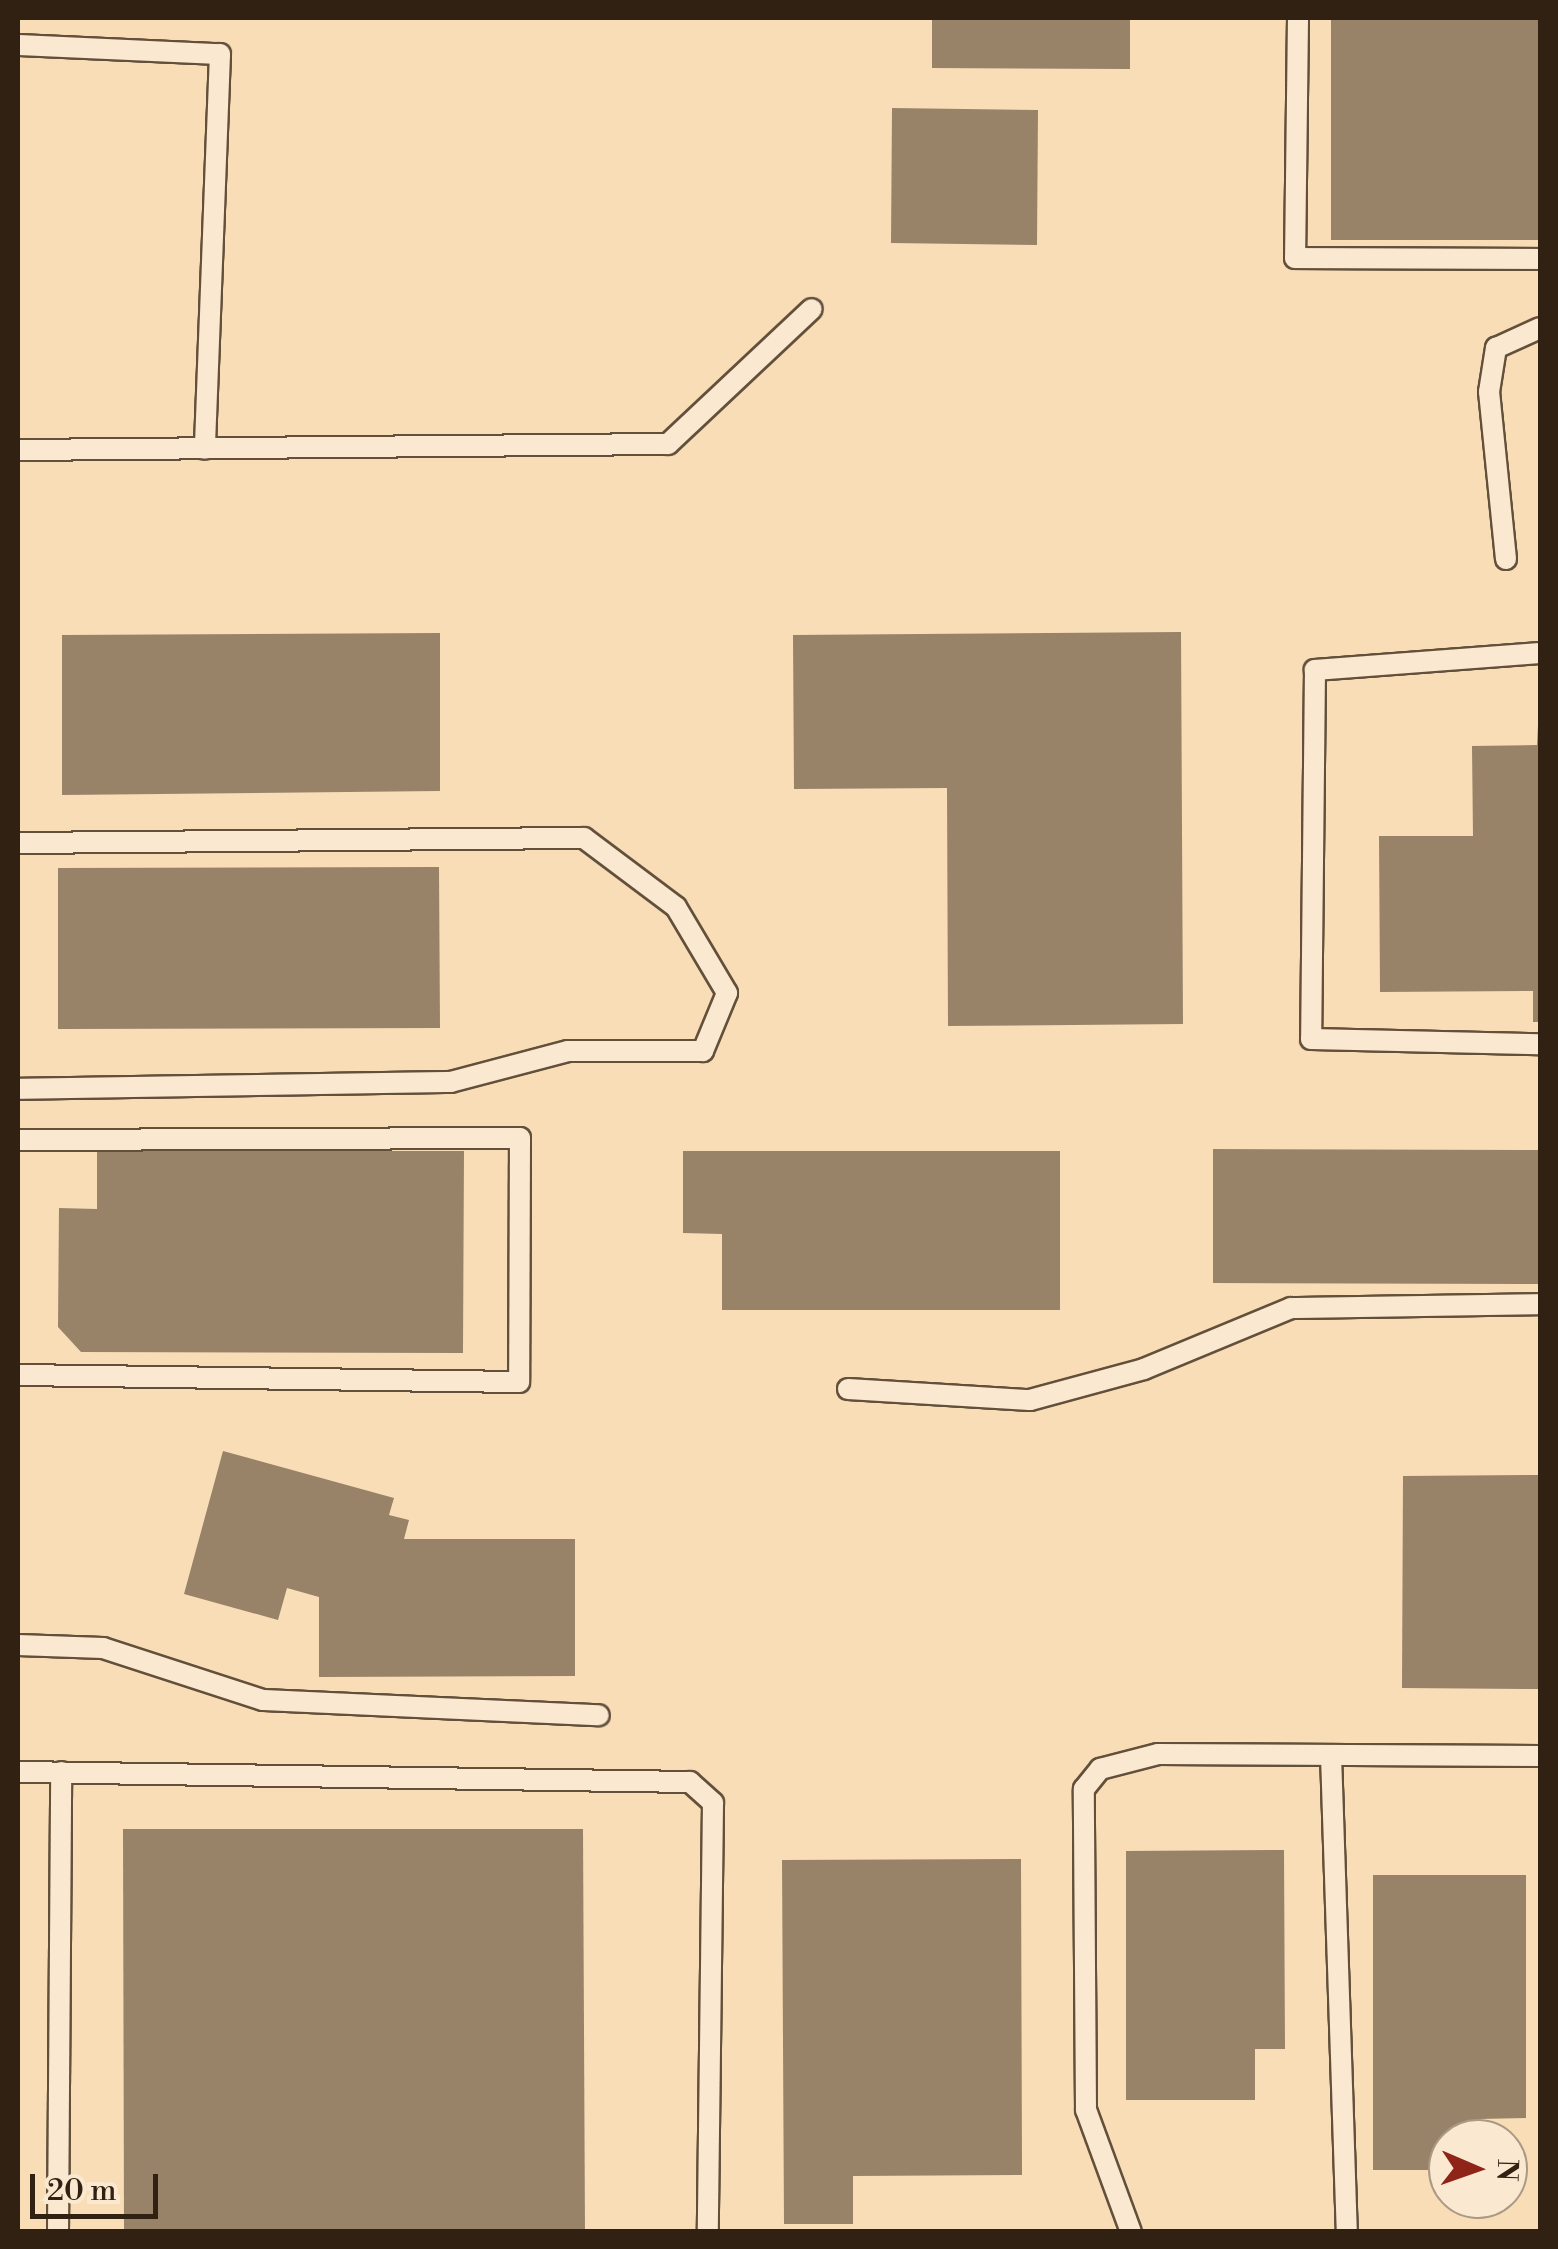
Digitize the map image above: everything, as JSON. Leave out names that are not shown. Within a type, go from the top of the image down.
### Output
[{"type":"lane","points":[[1298,18],[1295,258],[1540,259]]},
{"type":"lane","points":[[18,45],[220,54],[205,448]]},
{"type":"lane","points":[[18,450],[668,444],[812,309]]},
{"type":"lane","points":[[1506,558],[1489,392],[1496,348],[1540,328]]},
{"type":"lane","points":[[1540,653],[1315,670],[1311,1039],[1540,1044]]},
{"type":"lane","points":[[18,843],[584,838],[676,907],[727,993],[703,1051],[568,1051],[451,1082],[18,1090]]},
{"type":"lane","points":[[18,1140],[520,1138],[519,1382],[18,1375]]},
{"type":"lane","points":[[848,1389],[1030,1400],[1144,1368],[1291,1308],[1540,1304]]},
{"type":"lane","points":[[18,1645],[103,1648],[263,1700],[599,1715]]},
{"type":"lane","points":[[1131,2232],[1086,2110],[1084,1790],[1100,1769],[1158,1754],[1540,1756]]},
{"type":"lane","points":[[1332,1755],[1347,2232]]},
{"type":"lane","points":[[18,1772],[690,1782],[713,1803],[708,2232]]},
{"type":"lane","points":[[58,2232],[60,1772]]},
{"type":"building","points":[[932,18],[1130,18],[1130,69],[932,68]]},
{"type":"building","points":[[1331,18],[1540,18],[1540,240],[1331,240]]},
{"type":"building","points":[[892,108],[1038,110],[1037,245],[891,243]]},
{"type":"building","points":[[1181,632],[1183,1024],[948,1026],[947,788],[794,789],[793,635]]},
{"type":"building","points":[[440,633],[440,791],[62,795],[62,635]]},
{"type":"building","points":[[1540,684],[1540,1022],[1533,1022],[1533,991],[1380,992],[1379,836],[1473,836],[1472,746],[1537,745]]},
{"type":"building","points":[[439,867],[440,1028],[58,1029],[58,868]]},
{"type":"building","points":[[1213,1149],[1540,1150],[1540,1284],[1213,1283]]},
{"type":"building","points":[[97,1151],[464,1151],[463,1353],[81,1352],[58,1327],[59,1208],[97,1209]]},
{"type":"building","points":[[683,1151],[1060,1151],[1060,1310],[722,1310],[722,1234],[683,1233]]},
{"type":"building","points":[[223,1451],[394,1498],[389,1515],[409,1520],[404,1539],[575,1539],[575,1676],[319,1677],[319,1597],[287,1588],[278,1620],[184,1594]]},
{"type":"building","points":[[1540,1475],[1540,1689],[1402,1688],[1403,1476]]},
{"type":"building","points":[[123,1829],[583,1829],[585,2232],[124,2232]]},
{"type":"building","points":[[1284,1850],[1285,2049],[1255,2049],[1255,2100],[1126,2100],[1126,1851]]},
{"type":"building","points":[[1021,1859],[1022,2175],[853,2176],[853,2224],[784,2224],[782,1860]]},
{"type":"building","points":[[1373,1875],[1526,1875],[1526,2118],[1428,2119],[1428,2170],[1373,2170]]}]
